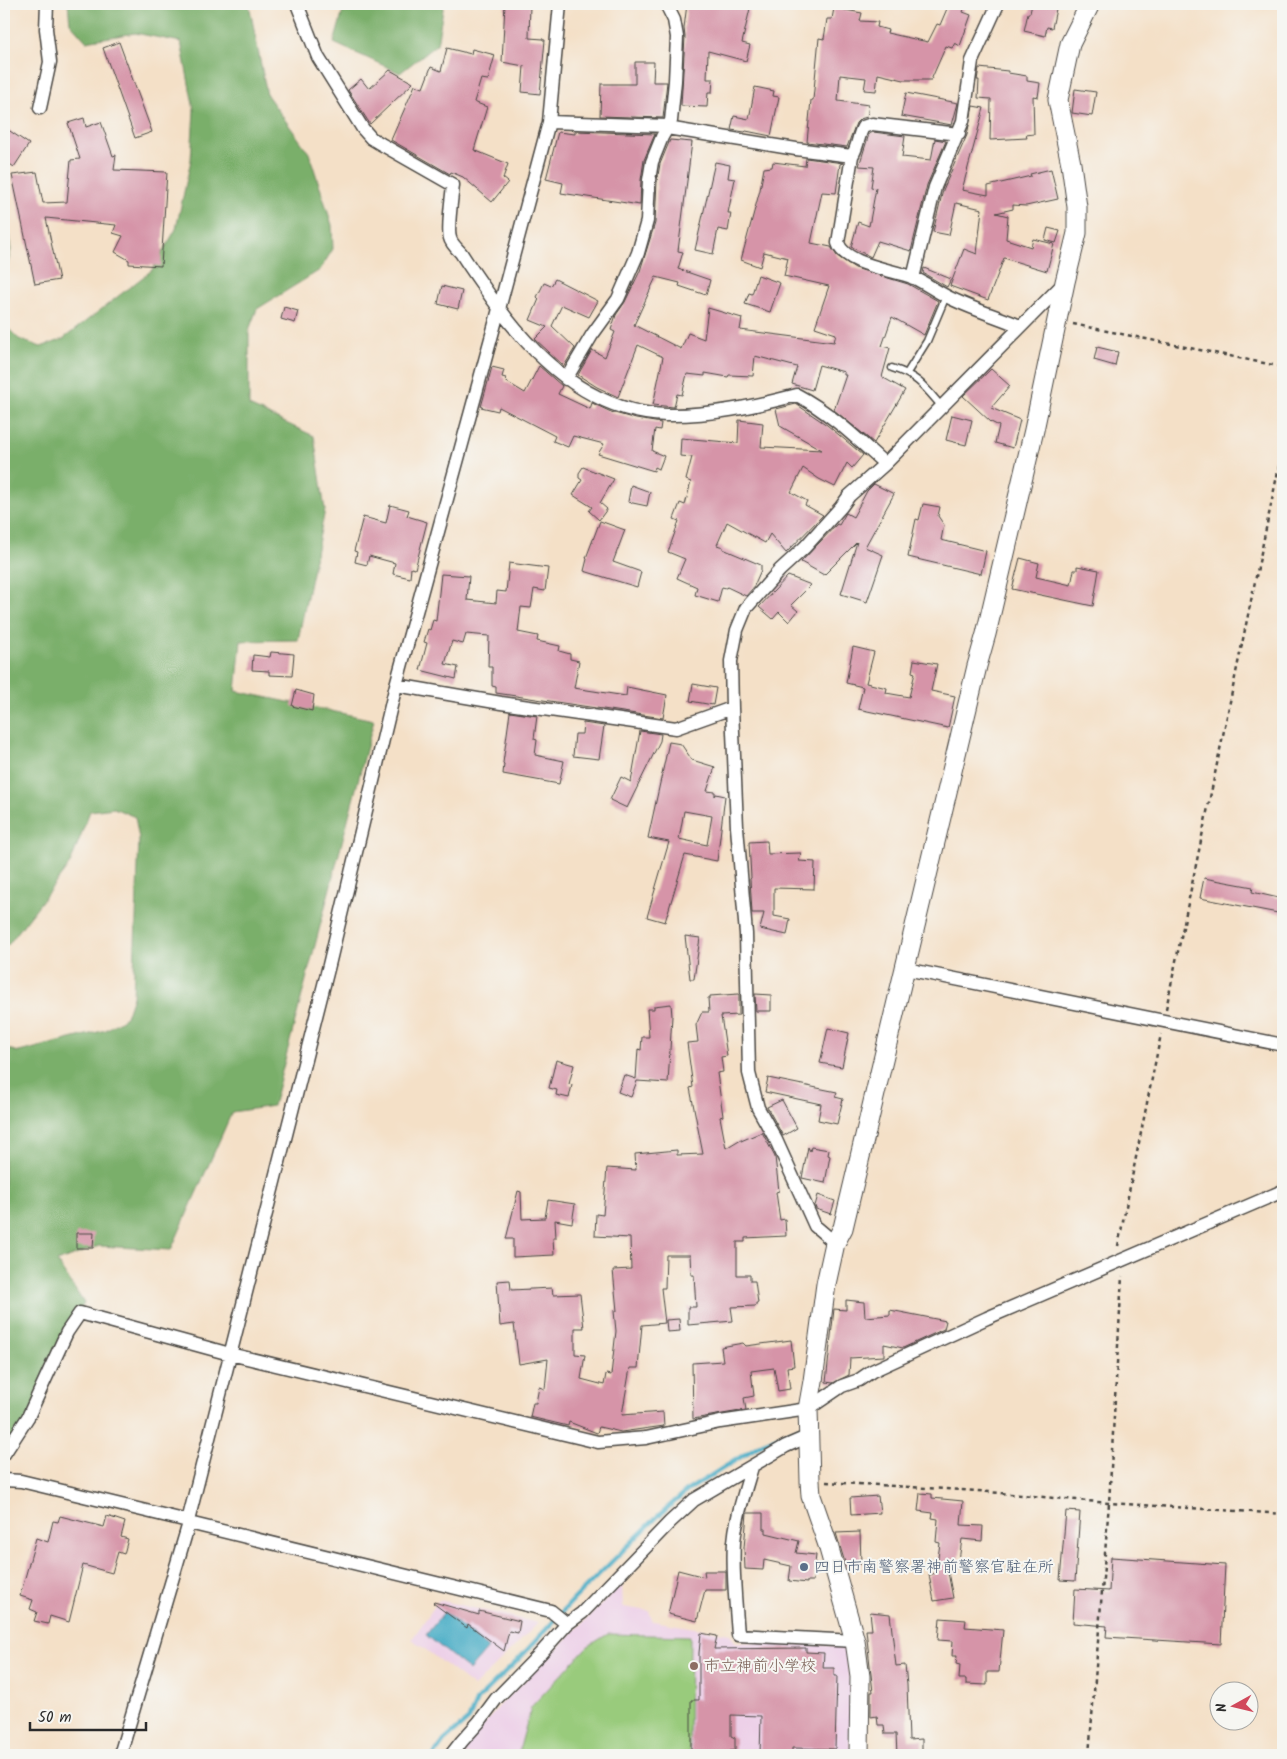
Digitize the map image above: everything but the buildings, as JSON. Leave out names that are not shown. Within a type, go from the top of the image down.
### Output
[{"type":"street","points":[[40,108],[50,62],[46,29],[47,4]]},
{"type":"street","points":[[297,4],[318,57],[363,129],[371,138],[453,185],[449,237],[499,309],[540,357],[566,379],[600,400],[634,410],[666,415],[750,407],[797,396],[817,406],[836,420],[885,464]]},
{"type":"street","points":[[120,1755],[188,1522],[329,965],[396,685],[549,122],[560,4]]},
{"type":"street","points":[[566,379],[592,335],[615,305],[632,270],[647,221],[648,180],[652,162],[667,127],[672,121],[677,37],[674,20],[666,4]]},
{"type":"street","points":[[913,278],[936,187],[963,120],[972,61],[998,4]]},
{"type":"street","points":[[859,1755],[860,1676],[855,1641],[812,1496],[810,1481],[809,1424],[826,1284],[835,1243],[843,1228],[906,969],[1034,430],[1065,282],[1072,259],[1077,233],[1077,207],[1071,164],[1058,100],[1070,44],[1090,4]]},
{"type":"street","points":[[549,122],[667,127],[796,149],[852,156]]},
{"type":"street","points":[[958,134],[872,124],[863,126],[852,156],[838,243],[846,254],[875,267],[913,278],[946,296],[1020,326]]},
{"type":"street","points":[[835,1243],[815,1226],[776,1140],[758,1108],[749,1073],[746,934],[732,708],[731,661],[737,630],[746,608],[780,570],[805,547],[849,496],[885,464],[1065,282]]},
{"type":"street","points":[[396,685],[500,703],[676,728],[732,708]]},
{"type":"street","points":[[906,969],[1283,1045]]},
{"type":"street","points":[[451,1755],[479,1722],[496,1698],[540,1654],[566,1623],[582,1613],[670,1522],[694,1500],[786,1446],[809,1424],[842,1386],[988,1318],[1283,1191]]},
{"type":"street","points":[[4,1454],[28,1417],[67,1332],[80,1313],[230,1354],[598,1442],[646,1438],[720,1422],[809,1424]]},
{"type":"street","points":[[752,1467],[742,1501],[734,1542],[734,1589],[738,1635],[855,1641]]},
{"type":"street","points":[[4,1480],[21,1481],[551,1611],[566,1623]]},
{"type":"lane","points":[[907,373],[927,341],[946,296]]},
{"type":"lane","points":[[892,368],[907,373],[920,382],[942,407]]},
{"type":"path","points":[[1057,320],[1283,367]]},
{"type":"path","points":[[1089,1755],[1109,1503],[1123,1278],[1116,1252],[1283,447]]},
{"type":"path","points":[[810,1481],[978,1491],[1109,1503],[1283,1514]]},
{"type":"shaded area","name":"市立神前小学校","points":[[622,1584],[623,1607],[649,1611],[653,1621],[730,1634],[735,1642],[846,1646],[850,1686],[850,1755],[459,1755],[501,1704]]},
{"type":"shaded area","points":[[439,1600],[538,1623],[474,1687],[412,1639]]},
{"type":"green space","points":[[68,4],[249,4],[267,95],[309,153],[332,225],[333,249],[320,270],[257,309],[249,330],[249,406],[314,436],[325,510],[298,640],[241,641],[236,691],[374,720],[273,1106],[232,1112],[171,1250],[99,1246],[57,1262],[84,1303],[27,1420],[4,1457],[4,1048],[19,1052],[106,1030],[126,1017],[133,996],[139,839],[135,817],[114,808],[90,811],[70,864],[8,945],[4,946],[4,324],[19,339],[41,347],[63,339],[152,270],[176,229],[191,160],[194,110],[181,42],[135,33],[86,41],[70,23]]},
{"type":"green space","points":[[345,4],[444,4],[437,44],[400,73],[334,43]]},
{"type":"green space","points":[[4,202],[11,250],[4,280]]},
{"type":"green space","points":[[608,1634],[690,1636],[689,1755],[518,1755],[531,1707],[587,1647]]},
{"type":"water","points":[[444,1612],[488,1648],[469,1670],[426,1635]]},
{"type":"waterway","points":[[434,1755],[444,1741],[469,1719],[477,1700],[517,1661],[574,1599],[658,1516],[688,1490],[763,1443],[803,1427]]},
{"type":"place","name":"四日市南警察署神前警察官駐在所","points":[[804,1567]]},
{"type":"place","name":"市立神前小学校","points":[[694,1666]]}]
